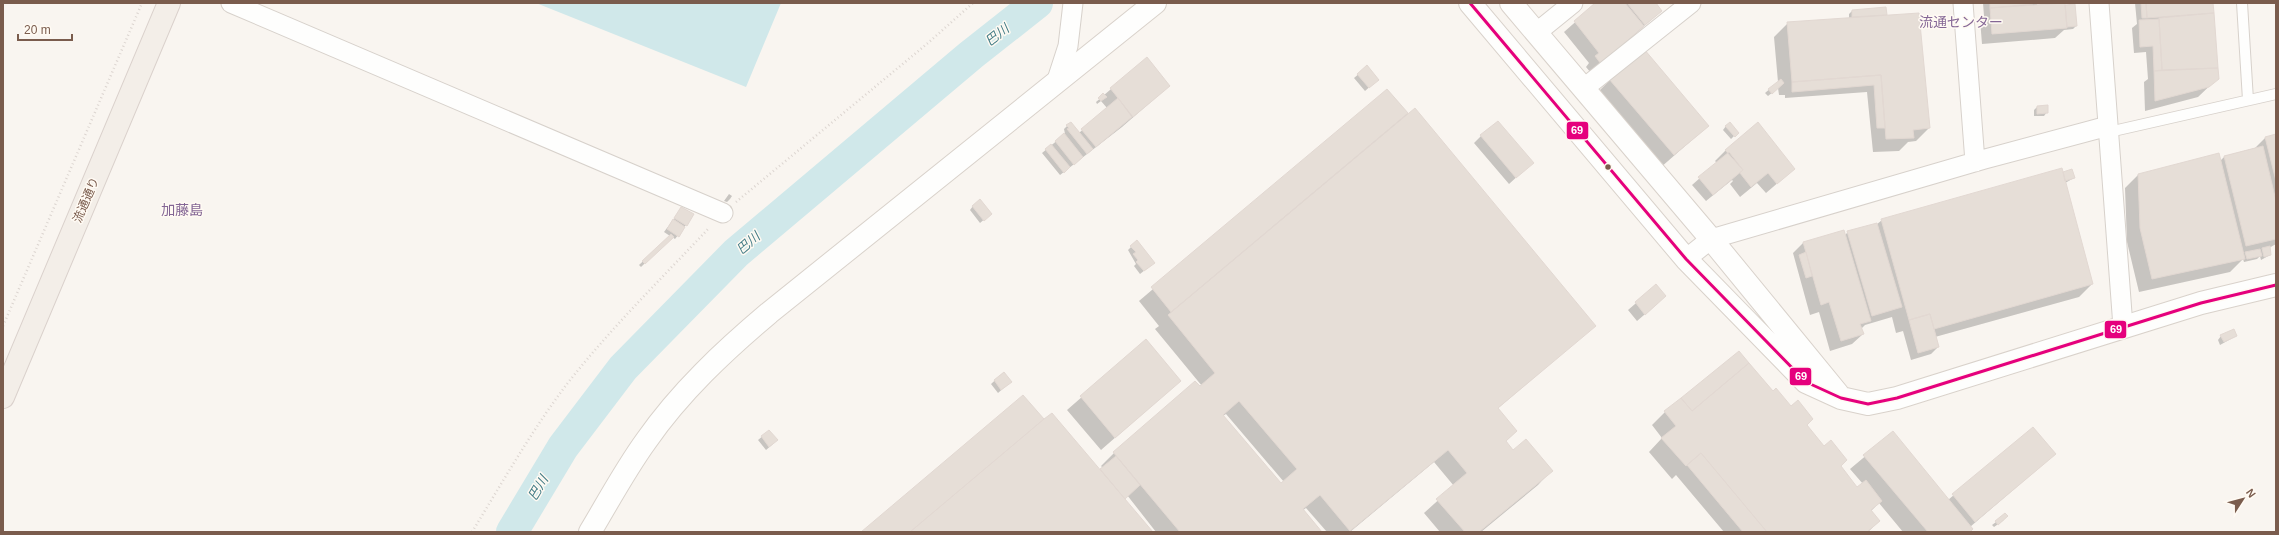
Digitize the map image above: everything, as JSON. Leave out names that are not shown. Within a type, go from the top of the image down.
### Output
[{"type":"main road","name":"流通通り","points":[[3,397],[168,3]]},
{"type":"street","points":[[231,3],[723,213]]},
{"type":"street","points":[[590,532],[646,441],[711,364],[768,313],[1155,3]]},
{"type":"street","points":[[1511,3],[1711,239],[1841,398]]},
{"type":"street","points":[[1536,33],[1574,3]]},
{"type":"street","points":[[1583,89],[1691,3]]},
{"type":"street","points":[[1963,3],[1975,162]]},
{"type":"street","points":[[2099,3],[2123,328]]},
{"type":"street","points":[[1477,5],[1686,259],[1806,382],[1841,398],[1868,404],[1897,398],[2201,303],[2276,285]]},
{"type":"street","points":[[1056,83],[1068,46],[1073,6]]},
{"type":"street","points":[[1686,259],[1711,239],[1975,162],[2109,129]]},
{"type":"lane","points":[[2242,3],[2248,100]]},
{"type":"lane","points":[[2109,129],[2276,94]]},
{"type":"path","points":[[3,326],[142,3]]},
{"type":"path","points":[[472,532],[504,480],[567,385],[624,318],[723,213],[928,43],[973,3]]},
{"type":"water","points":[[536,3],[781,3],[746,87]]},
{"type":"building","points":[[1595,3],[1625,3],[1644,26],[1601,64],[1595,56],[1599,53],[1574,21]]},
{"type":"building","points":[[1627,3],[1656,3],[1662,11],[1645,25]]},
{"type":"building","points":[[1990,3],[2033,3],[2033,4],[1990,8]]},
{"type":"building","points":[[2065,3],[2067,28],[1992,34],[1990,8]]},
{"type":"building","points":[[2141,3],[2146,3],[2147,18],[2142,18]]},
{"type":"building","points":[[2146,3],[2213,3],[2214,13],[2147,18]]},
{"type":"building","points":[[2075,4],[2077,26],[2067,27],[2065,5]]},
{"type":"building","points":[[1886,7],[1887,15],[1852,17],[1852,10]]},
{"type":"building","points":[[1919,13],[1930,128],[1913,130],[1914,138],[1886,139],[1881,75],[1792,82],[1787,22]]},
{"type":"building","points":[[2214,13],[2218,68],[2162,70],[2159,18]]},
{"type":"building","points":[[2159,19],[2162,70],[2154,71],[2153,46],[2140,47],[2139,20]]},
{"type":"building","points":[[1644,49],[1709,126],[1674,155],[1609,79]]},
{"type":"building","points":[[1147,57],[1170,86],[1133,117],[1110,88]]},
{"type":"building","points":[[1367,65],[1379,80],[1369,88],[1357,74]]},
{"type":"building","points":[[2218,68],[2219,79],[2209,87],[2155,101],[2154,71]]},
{"type":"building","points":[[1881,75],[1885,128],[1877,128],[1874,85],[1792,92],[1792,82]]},
{"type":"building","points":[[1781,79],[1784,83],[1772,94],[1768,89]]},
{"type":"building","points":[[1387,89],[1408,113],[1171,312],[1151,287]]},
{"type":"building","points":[[1103,93],[1107,97],[1101,101],[1098,98]]},
{"type":"building","points":[[1118,98],[1132,117],[1096,147],[1081,129]]},
{"type":"building","points":[[2048,105],[2048,113],[2037,114],[2037,106]]},
{"type":"building","points":[[1415,108],[1596,326],[1498,408],[1517,431],[1506,441],[1513,450],[1526,439],[1553,471],[1479,532],[1465,532],[1436,499],[1467,473],[1448,450],[1350,531],[1320,495],[1303,509],[1322,532],[1180,532],[1113,452],[1195,381],[1200,386],[1215,373],[1168,315]],"holes":[[[1239,401],[1297,469],[1281,483],[1223,415]]]},
{"type":"building","points":[[1498,121],[1534,163],[1516,178],[1480,135]]},
{"type":"building","points":[[1071,122],[1093,149],[1087,154],[1067,129],[1069,128],[1066,125]]},
{"type":"building","points":[[1730,122],[1739,133],[1735,137],[1725,126]]},
{"type":"building","points":[[1758,122],[1795,169],[1777,184],[1768,173],[1751,187],[1740,173],[1743,170],[1725,150]]},
{"type":"building","points":[[1064,133],[1083,157],[1074,165],[1055,141]]},
{"type":"building","points":[[2276,134],[2276,181],[2265,137]]},
{"type":"building","points":[[1051,144],[1070,167],[1064,173],[1045,149]]},
{"type":"building","points":[[2263,146],[2276,201],[2276,239],[2246,246],[2224,156]]},
{"type":"building","points":[[1729,152],[1743,170],[1713,195],[1698,177]]},
{"type":"building","points":[[2219,153],[2245,259],[2152,279],[2140,228],[2138,174]]},
{"type":"building","points":[[2062,168],[2093,284],[1934,329],[1930,314],[1909,320],[1881,219]]},
{"type":"building","points":[[2072,169],[2075,178],[2065,181],[2063,172]]},
{"type":"building","points":[[980,199],[992,214],[984,221],[972,206]]},
{"type":"building","points":[[681,207],[694,214],[687,226],[674,218]]},
{"type":"building","points":[[673,219],[685,227],[679,237],[667,229]]},
{"type":"building","points":[[1877,223],[1902,307],[1872,316],[1847,231]]},
{"type":"building","points":[[1844,230],[1871,321],[1860,324],[1864,334],[1841,341],[1829,302],[1821,305],[1803,242]]},
{"type":"building","points":[[671,234],[674,237],[645,264],[642,261]]},
{"type":"building","points":[[1137,240],[1155,263],[1144,271],[1136,262],[1138,260],[1133,254],[1136,252],[1130,246]]},
{"type":"building","points":[[2270,246],[2271,255],[2264,257],[2262,248]]},
{"type":"building","points":[[2260,249],[2262,256],[2247,259],[2245,252]]},
{"type":"building","points":[[1806,252],[1812,276],[1806,278],[1799,255]]},
{"type":"building","points":[[1656,284],[1666,296],[1645,315],[1635,302]]},
{"type":"building","points":[[1930,314],[1939,347],[1918,353],[1909,320]]},
{"type":"building","points":[[2234,329],[2237,336],[2224,342],[2220,335]]},
{"type":"building","points":[[1146,339],[1181,381],[1115,438],[1080,396]]},
{"type":"building","points":[[1739,351],[1749,363],[1692,411],[1681,398]]},
{"type":"building","points":[[1749,363],[1773,391],[1776,388],[1791,406],[1798,400],[1813,419],[1807,425],[1824,446],[1831,440],[1847,460],[1841,466],[1857,487],[1866,480],[1882,501],[1871,510],[1880,521],[1867,532],[1767,532],[1701,453],[1686,466],[1661,438],[1676,426],[1664,411],[1681,398],[1692,411]]},
{"type":"building","points":[[1004,372],[1012,382],[1001,390],[994,380]]},
{"type":"building","points":[[1023,395],[1044,419],[910,532],[861,532]]},
{"type":"building","points":[[1052,413],[1153,532],[910,532],[1044,419]]},
{"type":"building","points":[[2033,427],[2056,454],[1975,522],[1952,494]]},
{"type":"building","points":[[769,430],[778,440],[769,447],[761,436]]},
{"type":"building","points":[[1893,431],[1973,529],[1970,532],[1928,532],[1863,455]]},
{"type":"building","points":[[1701,453],[1767,532],[1743,532],[1687,465]]},
{"type":"building","points":[[1116,456],[1140,485],[1125,499],[1100,469]]},
{"type":"building","points":[[2005,513],[2008,516],[1998,525],[1995,521]]},
{"type":"waterway","name":"巴川","points":[[512,532],[563,447],[623,368],[736,253],[971,55],[1037,3]]},
{"type":"transit line","name":"69","points":[[1470,3],[1686,259],[1806,382],[1841,398],[1868,404],[1897,398],[2201,303],[2276,285]]},
{"type":"district","name":"流通センター","points":[[1961,22]]},
{"type":"district","name":"加藤島","points":[[182,210]]}]
